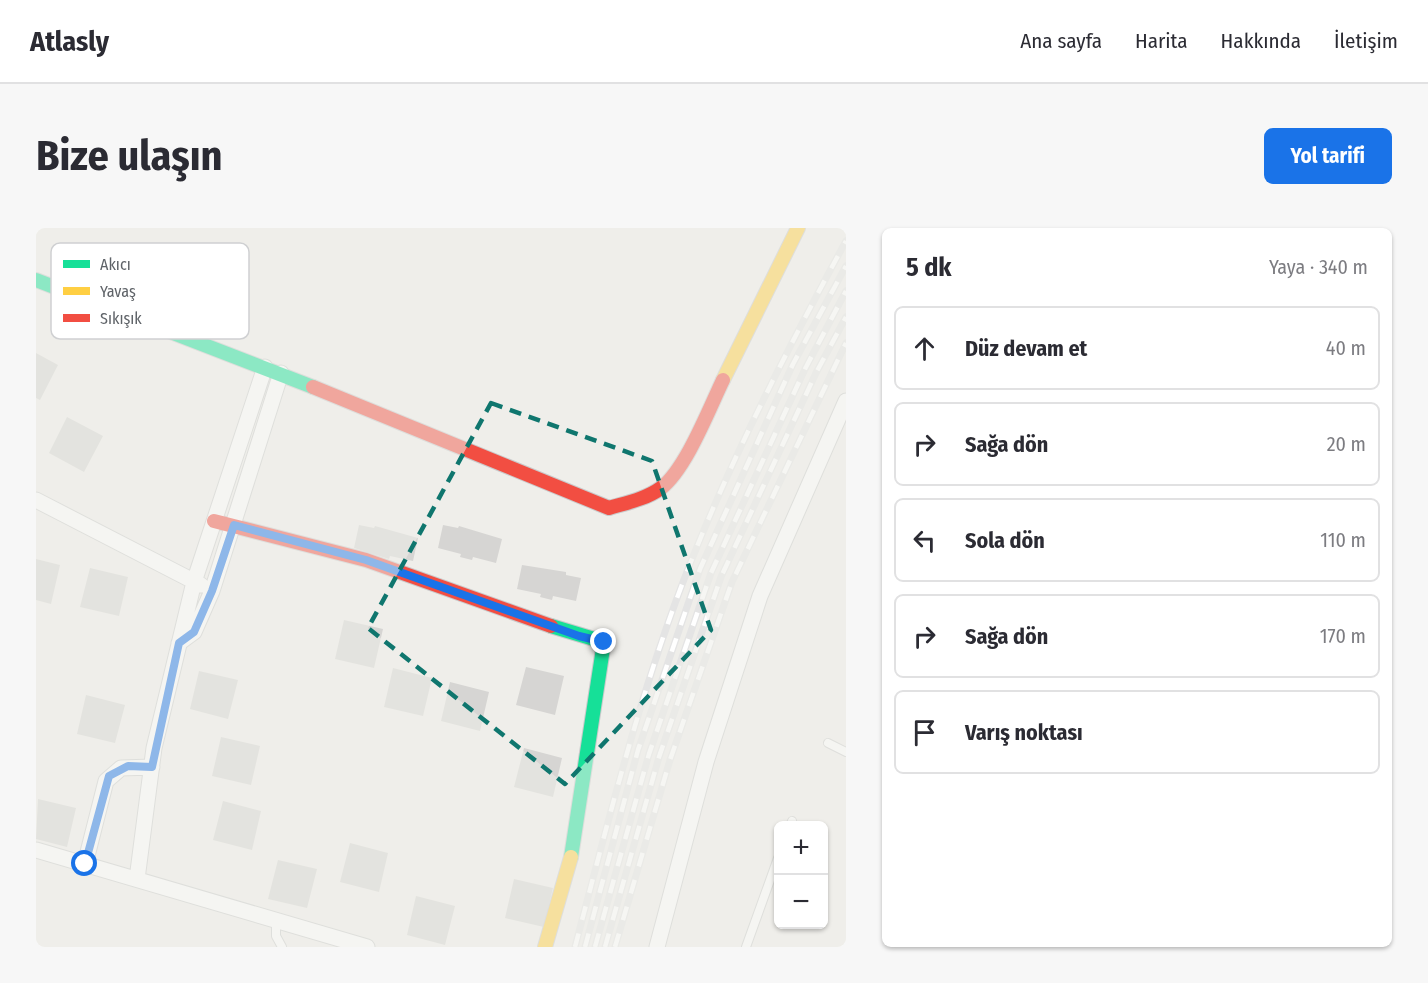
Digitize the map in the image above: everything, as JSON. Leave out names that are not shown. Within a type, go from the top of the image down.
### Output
[{"type":"street","points":[[191,339],[281,373],[609,508],[642,498],[662,487],[686,456],[798,228]]},
{"type":"street","points":[[36,280],[51,286]]},
{"type":"street","points":[[137,879],[152,767],[194,582],[265,367]]},
{"type":"street","points":[[179,643],[194,632],[212,591],[281,373]]},
{"type":"street","points":[[657,947],[706,762],[760,596],[846,401]]},
{"type":"street","points":[[36,500],[212,591]]},
{"type":"street","points":[[214,521],[366,560],[579,636],[604,642],[570,863],[545,947]]},
{"type":"street","points":[[85,864],[109,776],[128,766],[152,767]]},
{"type":"street","points":[[36,850],[367,947]]},
{"type":"lane","points":[[828,743],[846,752]]},
{"type":"lane","points":[[746,947],[774,869]]},
{"type":"lane","points":[[276,920],[276,936],[282,947]]},
{"type":"highlighted area","points":[[491,403],[652,461],[711,630],[565,784],[368,628]]},
{"type":"building","points":[[36,353],[58,365],[40,400],[36,398]]},
{"type":"building","points":[[67,417],[103,436],[84,472],[49,453]]},
{"type":"building","points":[[359,525],[374,528],[375,526],[418,538],[413,561],[390,556],[389,559],[354,548]]},
{"type":"building","points":[[443,525],[458,528],[459,526],[502,539],[496,563],[473,557],[472,560],[460,557],[461,554],[438,548]]},
{"type":"building","points":[[36,559],[60,565],[51,604],[36,600]]},
{"type":"building","points":[[522,565],[566,572],[566,575],[581,578],[576,601],[553,596],[552,600],[540,597],[541,594],[517,589]]},
{"type":"building","points":[[90,568],[128,577],[119,616],[80,607]]},
{"type":"building","points":[[344,620],[383,629],[374,668],[335,659]]},
{"type":"building","points":[[526,667],[564,676],[555,715],[516,705]]},
{"type":"building","points":[[393,668],[432,678],[423,716],[384,707]]},
{"type":"building","points":[[199,671],[238,680],[228,719],[190,709]]},
{"type":"building","points":[[450,682],[489,692],[480,731],[441,721]]},
{"type":"building","points":[[86,695],[125,705],[115,743],[77,734]]},
{"type":"building","points":[[221,737],[260,746],[251,785],[212,776]]},
{"type":"building","points":[[524,748],[562,758],[553,797],[514,787]]},
{"type":"building","points":[[38,799],[76,808],[67,847],[36,839]]},
{"type":"building","points":[[223,801],[261,811],[252,850],[213,840]]},
{"type":"building","points":[[350,843],[388,853],[379,892],[340,882]]},
{"type":"building","points":[[278,860],[317,869],[307,908],[268,899]]},
{"type":"building","points":[[514,879],[553,888],[544,927],[505,918]]},
{"type":"building","points":[[416,896],[455,906],[445,945],[407,935]]},
{"type":"railway","points":[[575,947],[641,706],[690,564],[763,400],[846,241]]},
{"type":"railway","points":[[585,947],[638,750],[700,569],[793,364],[846,266]]},
{"type":"railway","points":[[595,947],[649,754],[711,573],[805,369],[846,291]]},
{"type":"railway","points":[[605,947],[659,757],[721,577],[816,373],[846,317]]},
{"type":"railway","points":[[615,947],[670,760],[732,582],[846,343]]},
{"type":"traffic: fast","points":[[36,280],[51,286]]},
{"type":"traffic: fast","points":[[189,339],[313,387]]},
{"type":"traffic: fast","points":[[551,626],[604,642],[571,857]]},
{"type":"traffic: slow","points":[[723,380],[798,228]]},
{"type":"traffic: slow","points":[[545,947],[571,857]]},
{"type":"traffic: jam","points":[[313,387],[609,508],[649,495],[670,479],[688,453],[723,380]]},
{"type":"traffic: jam","points":[[214,521],[366,560],[551,626]]},
{"type":"route","points":[[85,864],[109,776],[114,771],[128,766],[152,767],[154,748],[179,643],[194,632],[212,591],[234,525],[366,560],[579,636],[604,642]]}]
